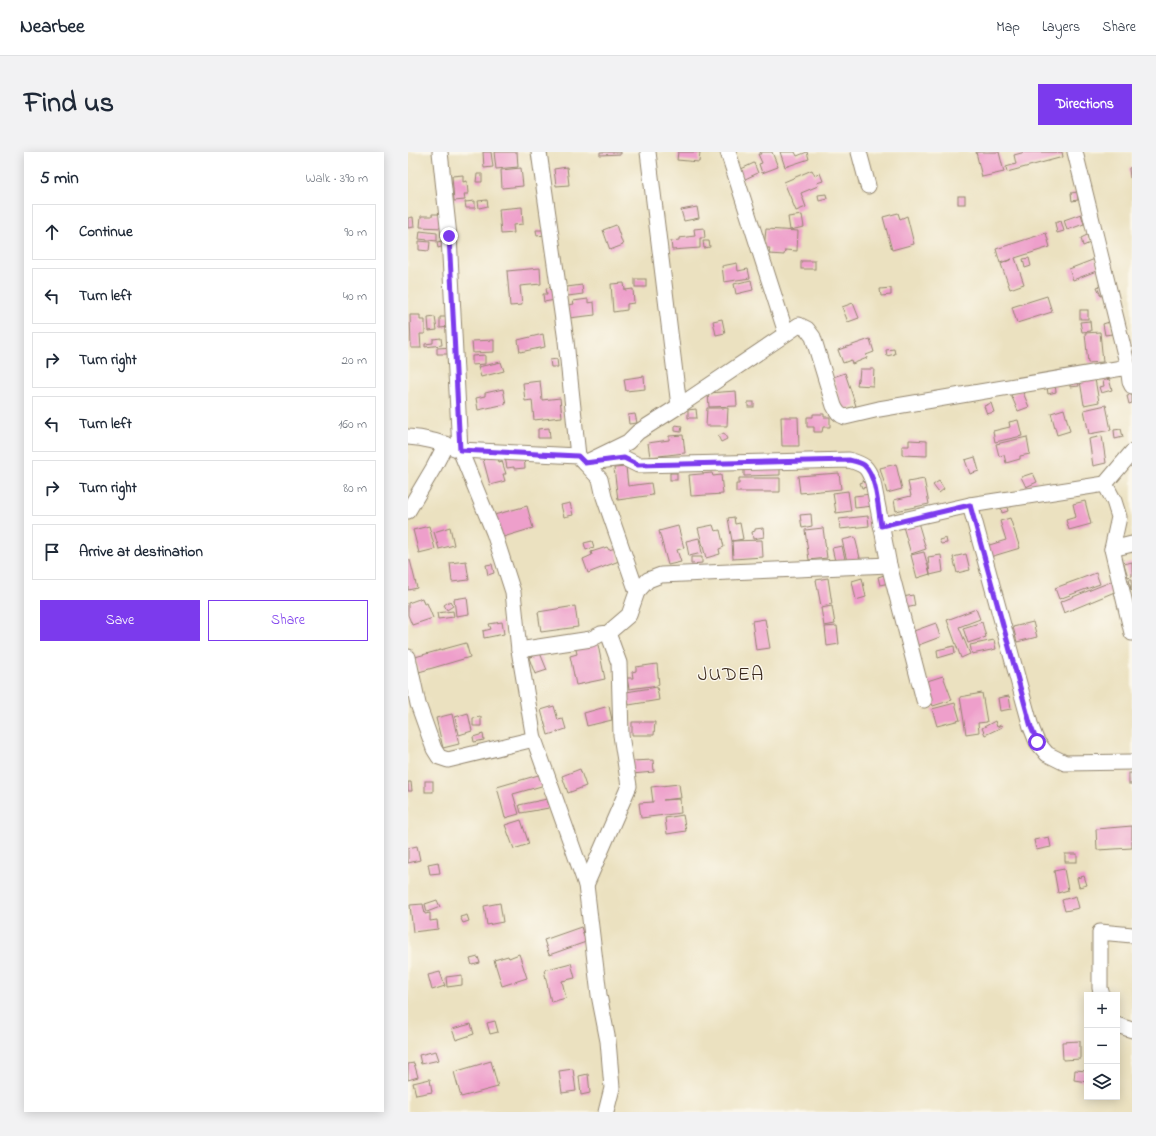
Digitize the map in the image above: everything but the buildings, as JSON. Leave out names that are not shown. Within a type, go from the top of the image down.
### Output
[{"type":"street","points":[[440,152],[449,236],[460,450],[494,532],[513,592],[518,650],[534,739],[586,885],[599,995],[608,1041],[612,1088],[606,1112]]},
{"type":"street","points":[[539,152],[582,459],[600,479],[604,497],[637,592]]},
{"type":"street","points":[[648,152],[679,406]]},
{"type":"street","points":[[728,152],[786,333]]},
{"type":"street","points":[[859,152],[868,186]]},
{"type":"street","points":[[1075,152],[1132,386]]},
{"type":"street","points":[[582,459],[628,442],[638,432],[799,325],[807,329],[813,337],[836,412],[840,416],[845,417],[879,408],[1128,367]]},
{"type":"street","points":[[408,437],[431,440],[460,450],[582,459],[624,458],[638,465],[849,460],[863,464],[869,472],[873,482],[889,565],[924,700]]},
{"type":"street","points":[[408,511],[446,444]]},
{"type":"street","points":[[881,526],[970,505],[1105,484],[1132,452]]},
{"type":"street","points":[[1105,484],[1114,501],[1119,517],[1112,549],[1132,633]]},
{"type":"street","points":[[970,505],[1031,727],[1037,742],[1047,754],[1065,763],[1132,762]]},
{"type":"street","points":[[1112,549],[1132,544]]},
{"type":"street","points":[[518,650],[591,639],[601,634],[608,633],[629,615],[637,592],[648,580],[661,575],[889,565]]},
{"type":"street","points":[[586,885],[629,786],[621,735],[619,663],[608,633]]},
{"type":"street","points":[[408,657],[418,704],[434,749],[439,757],[448,760],[534,739]]},
{"type":"street","points":[[1101,992],[1100,932],[1132,936]]},
{"type":"street","points":[[1120,1026],[1132,1030]]},
{"type":"district","name":"JUDEA","points":[[731,673]]},
{"type":"route","points":[[449,236],[460,450],[578,456],[585,463],[624,458],[638,465],[797,460],[849,460],[863,464],[869,472],[873,482],[881,526],[970,505],[1031,727],[1037,742]]}]
